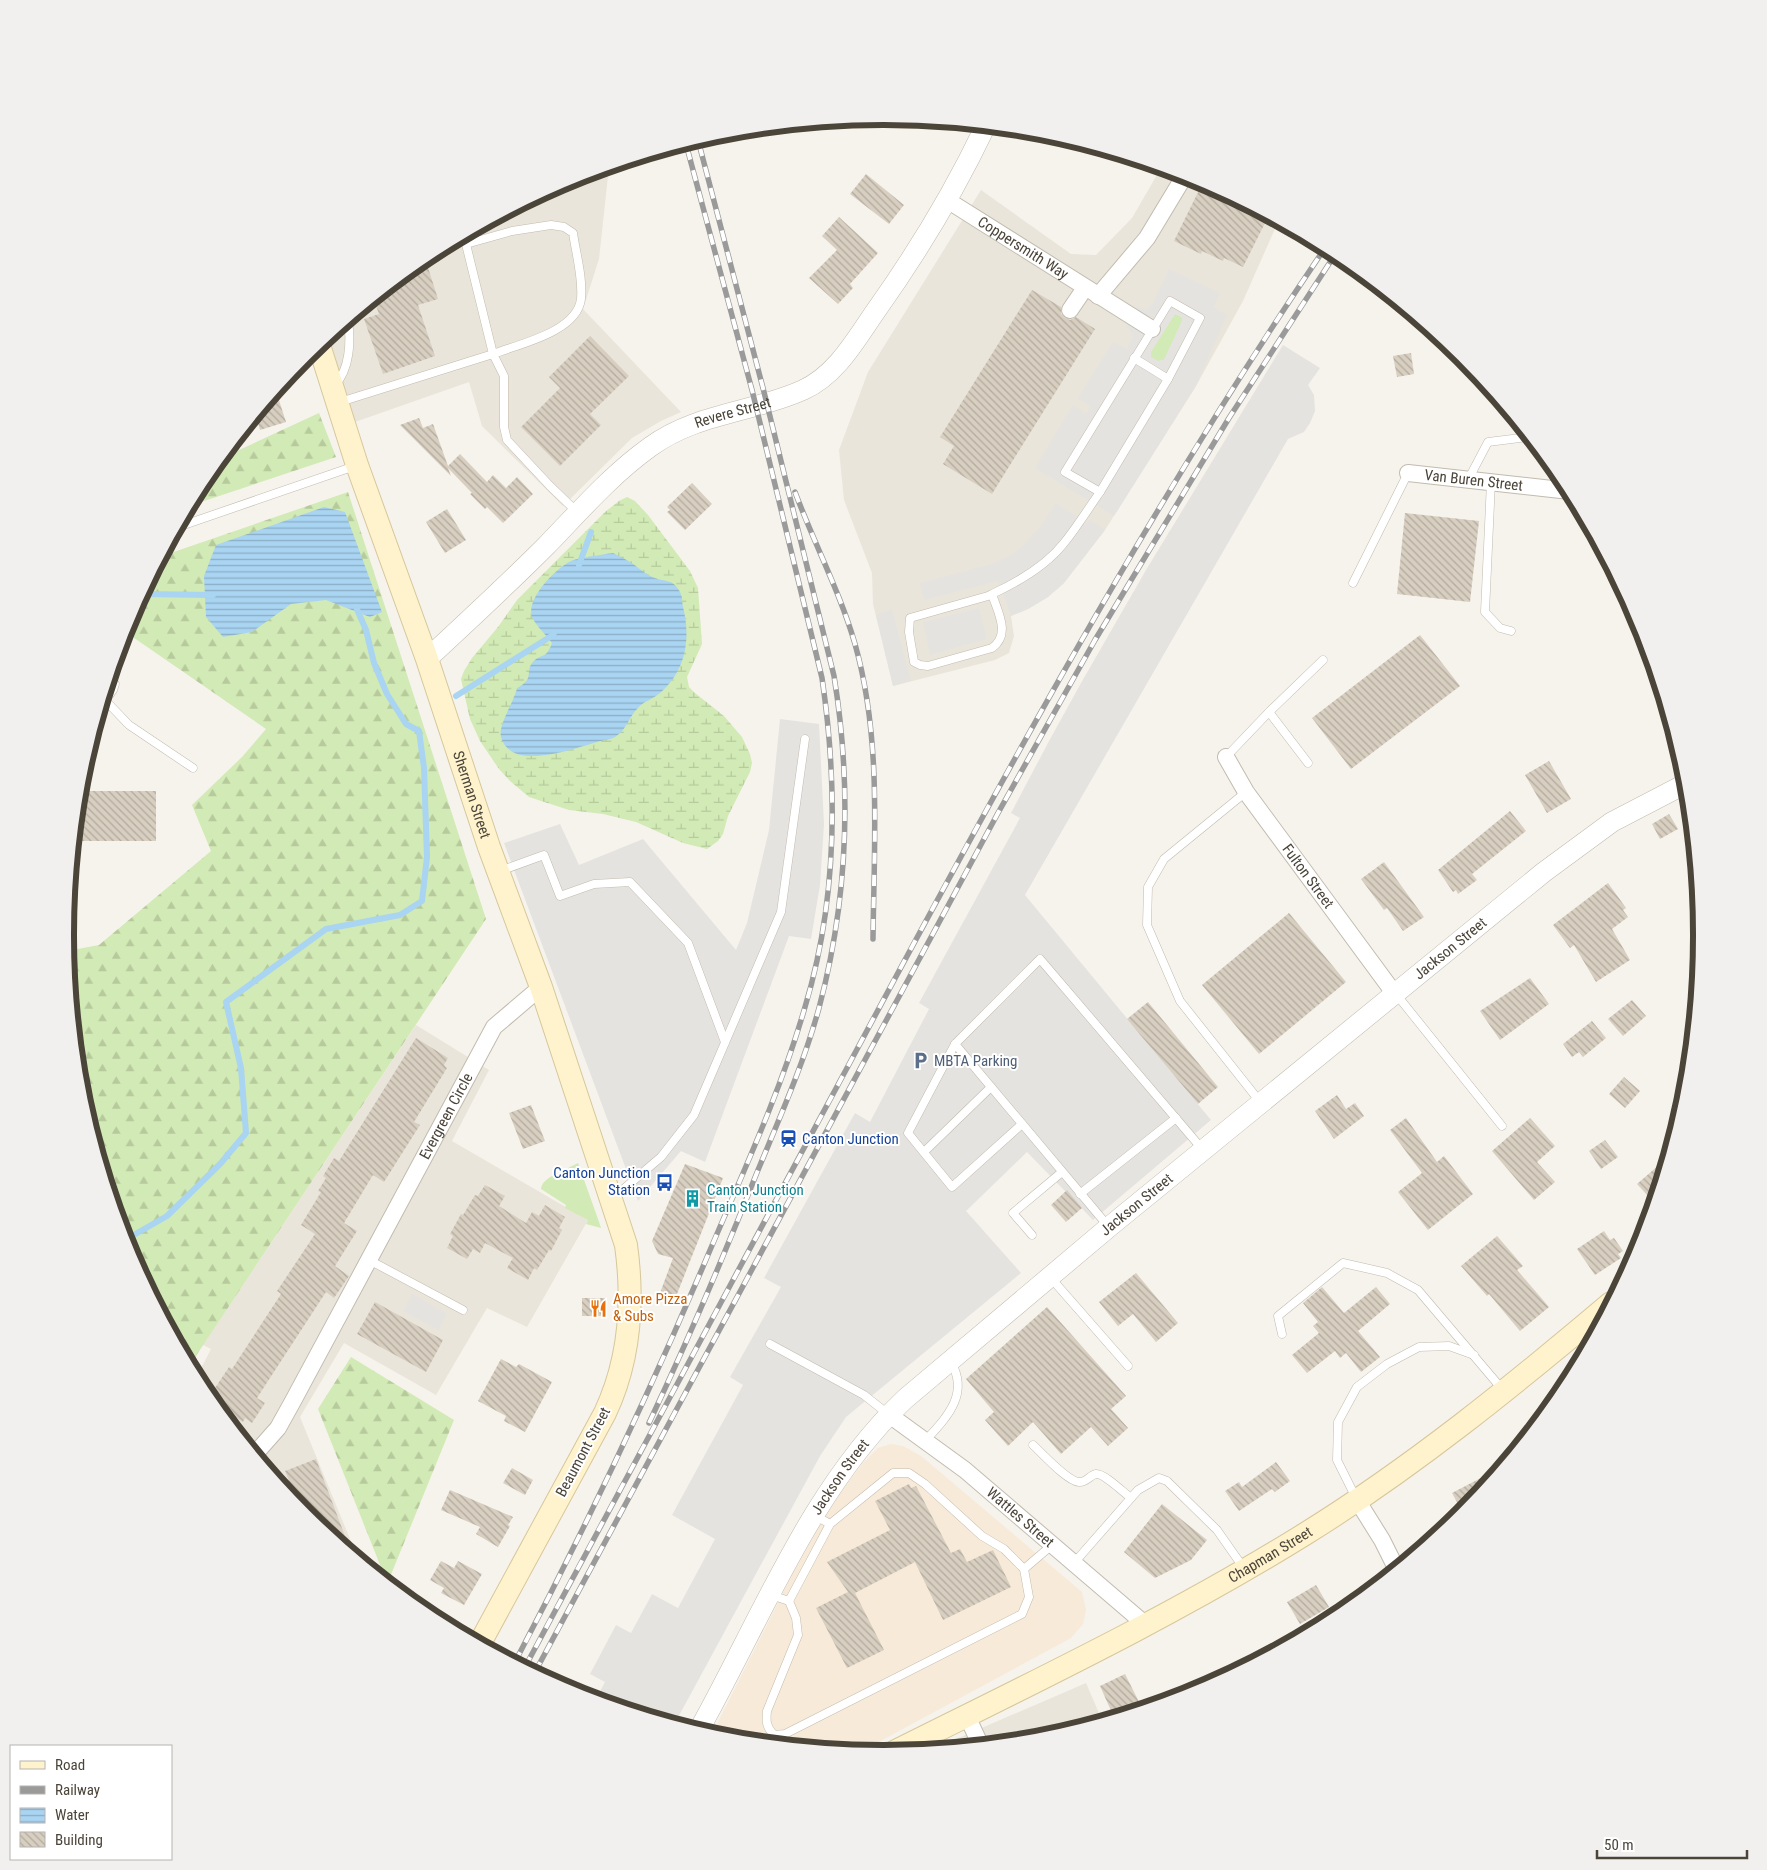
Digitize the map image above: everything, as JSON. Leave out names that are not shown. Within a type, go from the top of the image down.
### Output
[{"type":"main road","name":"Sherman Street","points":[[321,352],[357,465],[427,659],[498,872],[541,987],[626,1245]]},
{"type":"main road","name":"Beaumont Street","points":[[483,1638],[605,1413],[617,1386],[624,1360],[629,1328],[630,1284],[626,1245]]},
{"type":"main road","name":"Chapman Street","points":[[910,1744],[1146,1625],[1306,1534],[1433,1445],[1600,1312]]},
{"type":"street","name":"Revere Street","points":[[427,659],[639,455],[678,430],[711,417],[774,402],[805,390],[842,361],[901,276],[961,176],[982,131]]},
{"type":"street","points":[[1070,310],[1092,292],[1147,238],[1181,182]]},
{"type":"street","name":"Coppersmith Way","points":[[947,200],[1152,329]]},
{"type":"street","name":"Van Buren Street","points":[[1408,473],[1559,489]]},
{"type":"street","name":"Fulton Street","points":[[1226,757],[1246,792],[1394,993]]},
{"type":"street","name":"Jackson Street","points":[[703,1724],[780,1598],[796,1546],[822,1520],[835,1482],[888,1414],[1109,1227],[1394,993],[1583,843],[1612,822],[1680,787]]},
{"type":"street","name":"Evergreen Circle","points":[[259,1450],[278,1428],[494,1027],[541,987]]},
{"type":"street","name":"Wattles Street","points":[[888,1414],[965,1470],[1146,1625]]},
{"type":"street","points":[[1357,1500],[1382,1540],[1393,1563]]},
{"type":"street","points":[[967,1716],[978,1739]]},
{"type":"lane","points":[[335,396],[493,354],[548,334],[563,326],[575,314],[580,301],[581,285],[573,233],[564,227],[551,225],[512,231],[466,244],[493,354],[504,376],[504,427],[507,440],[578,513]]},
{"type":"lane","points":[[992,594],[1004,631],[999,643],[992,648],[928,666],[920,666],[914,662],[909,632],[910,618],[992,594],[1018,582],[1044,563],[1063,544],[1100,492],[1168,379],[1200,318],[1170,301],[1065,472],[1100,492]]},
{"type":"lane","points":[[335,396],[348,356],[348,328]]},
{"type":"lane","points":[[1134,358],[1168,379]]},
{"type":"lane","points":[[1468,480],[1488,442],[1522,438]]},
{"type":"lane","points":[[186,523],[357,465]]},
{"type":"lane","points":[[1353,583],[1408,473]]},
{"type":"lane","points":[[1491,482],[1486,612],[1500,628],[1511,632]]},
{"type":"lane","points":[[1226,757],[1323,660]]},
{"type":"lane","points":[[107,706],[129,725],[193,768]]},
{"type":"lane","points":[[1269,712],[1308,763]]},
{"type":"lane","points":[[611,1200],[661,1157],[694,1115],[781,912],[805,739]]},
{"type":"lane","points":[[1246,792],[1164,859],[1148,887],[1147,925],[1180,1001],[1261,1103]]},
{"type":"lane","points":[[498,872],[544,855],[560,896],[594,884],[630,882],[688,943],[725,1042]]},
{"type":"lane","points":[[1022,1124],[952,1187],[908,1133],[955,1044],[1040,959],[1203,1151]]},
{"type":"lane","points":[[1394,993],[1502,1126]]},
{"type":"lane","points":[[955,1044],[1109,1227]]},
{"type":"lane","points":[[924,1152],[992,1087]]},
{"type":"lane","points":[[1080,1194],[1176,1118]]},
{"type":"lane","points":[[1032,1235],[1013,1213],[1062,1172]]},
{"type":"lane","points":[[369,1260],[464,1310]]},
{"type":"lane","points":[[1282,1334],[1278,1316],[1343,1263],[1387,1272],[1418,1290],[1503,1390]]},
{"type":"lane","points":[[1050,1277],[1128,1366]]},
{"type":"lane","points":[[770,1344],[864,1395],[888,1414]]},
{"type":"lane","points":[[1357,1500],[1338,1460],[1338,1422],[1357,1388],[1386,1364],[1419,1347],[1450,1346],[1476,1356]]},
{"type":"lane","points":[[925,1441],[949,1414],[955,1404],[958,1373],[950,1361]]},
{"type":"lane","points":[[1033,1445],[1077,1482],[1083,1482],[1095,1474],[1101,1474],[1131,1498]]},
{"type":"lane","points":[[780,1598],[796,1618],[798,1635],[767,1711],[768,1729],[774,1735],[785,1734],[797,1729],[1022,1614],[1028,1597],[1024,1569],[1004,1549],[982,1536],[925,1484],[908,1473],[893,1472],[822,1520]]},
{"type":"lane","points":[[1074,1563],[1138,1490],[1159,1478],[1168,1481],[1217,1530],[1245,1570]]},
{"type":"lane","points":[[1024,1569],[1052,1545]]},
{"type":"shaded area","points":[[1158,173],[1242,209],[1276,227],[1243,301],[1196,386],[1105,530],[1064,583],[1048,597],[1028,609],[1011,616],[1014,636],[1009,653],[995,660],[893,686],[873,604],[872,573],[844,500],[839,450],[868,372],[981,190],[1071,254],[1096,255],[1132,218]]},
{"type":"shaded area","points":[[608,174],[599,259],[583,309],[681,412],[632,438],[563,506],[482,426],[469,382],[355,422],[329,345],[391,293],[434,262],[479,234],[525,209]]},
{"type":"shaded area","points":[[1169,269],[1220,293],[1214,307],[1227,315],[1196,386],[1114,516],[1035,468],[1073,405],[1085,413],[1088,412],[1090,406],[1078,398],[1113,342],[1127,349],[1132,337],[1126,326],[1137,307],[1146,310],[1153,303]],"holes":[[[1175,314],[1182,317],[1182,321],[1164,360],[1158,361],[1151,357],[1151,351]]]},
{"type":"shaded area","name":"MBTA Parking","points":[[1283,345],[1320,368],[1308,385],[1314,395],[1315,411],[1310,423],[1304,432],[1288,439],[1025,895],[1211,1120],[1093,1220],[1027,1152],[966,1211],[1021,1273],[846,1417],[820,1456],[678,1718],[623,1702],[599,1693],[605,1682],[590,1674],[616,1625],[631,1633],[652,1594],[678,1608],[715,1539],[672,1515],[743,1385],[730,1377],[781,1287],[764,1278],[855,1113],[870,1122],[929,1009],[919,1003],[1020,818],[1011,813],[1081,683],[1146,570]]},
{"type":"shaded area","points":[[1056,503],[1087,523],[1090,520],[1105,530],[1064,583],[1048,597],[1028,609],[1011,616],[998,581],[924,600],[920,583],[992,564],[1011,555],[1040,527]]},
{"type":"shaded area","points":[[979,608],[987,639],[930,655],[923,622]]},
{"type":"shaded area","points":[[892,609],[911,681],[893,686],[876,615]]},
{"type":"shaded area","points":[[780,719],[819,724],[824,824],[820,885],[811,939],[789,936],[705,1162],[681,1151],[638,1201],[504,843],[560,824],[579,865],[643,839],[736,950],[747,923],[769,830]]},
{"type":"shaded area","points":[[416,1025],[489,1070],[452,1141],[588,1220],[527,1327],[487,1308],[436,1395],[344,1343],[300,1417],[353,1546],[311,1508],[241,1428],[200,1370],[211,1349],[203,1345]]},
{"type":"shaded area","points":[[412,1294],[447,1314],[438,1330],[403,1311]]},
{"type":"shaded area","points":[[891,1444],[903,1446],[921,1456],[1082,1592],[1086,1610],[1083,1624],[1071,1638],[874,1745],[778,1738],[716,1727],[793,1573],[833,1502],[864,1462],[878,1448]]},
{"type":"shaded area","points":[[1086,1683],[1100,1715],[1041,1729],[989,1738],[950,1742]]},
{"type":"green space","points":[[1175,314],[1182,317],[1182,321],[1164,360],[1158,361],[1151,357],[1151,352]]},
{"type":"green space","points":[[319,413],[336,457],[199,503],[233,453]]},
{"type":"green space","points":[[348,492],[486,919],[194,1359],[157,1293],[135,1245],[117,1195],[101,1145],[89,1093],[75,988],[74,950],[99,945],[211,851],[192,805],[242,757],[266,729],[131,636],[170,553]]},
{"type":"green space","points":[[627,497],[635,501],[648,515],[690,571],[698,588],[702,644],[687,677],[689,687],[724,716],[742,737],[750,754],[752,763],[750,772],[728,816],[723,834],[718,841],[707,849],[683,843],[636,822],[603,814],[569,810],[529,797],[499,769],[480,741],[470,719],[461,679],[472,658],[498,627],[517,600],[605,512]]},
{"type":"green space","points":[[578,1163],[601,1228],[586,1224],[588,1220],[565,1208],[566,1205],[541,1189],[544,1182],[550,1177],[564,1170],[565,1172],[569,1171],[568,1168]]},
{"type":"green space","points":[[351,1357],[454,1420],[390,1576],[382,1570],[318,1409]]},
{"type":"water","points":[[324,507],[345,512],[382,612],[370,617],[326,600],[291,604],[252,632],[223,637],[206,617],[204,576],[216,545]]},
{"type":"water","points":[[613,553],[652,577],[668,581],[676,586],[679,591],[682,597],[686,642],[681,664],[676,675],[657,695],[640,706],[622,731],[611,739],[560,753],[530,756],[517,754],[507,748],[501,737],[502,726],[517,688],[528,678],[529,669],[533,662],[548,652],[552,643],[533,619],[531,612],[533,603],[543,586],[557,570],[571,561]]},
{"type":"building","points":[[866,174],[904,205],[889,224],[850,194]]},
{"type":"building","points":[[1199,190],[1266,222],[1243,267],[1224,258],[1223,261],[1202,251],[1201,254],[1174,241]]},
{"type":"building","points":[[839,217],[878,253],[850,284],[853,288],[838,304],[809,278],[837,250],[822,236]]},
{"type":"building","points":[[428,267],[438,299],[418,305],[435,356],[383,374],[364,319],[379,314],[376,305]]},
{"type":"building","points":[[1032,290],[1061,307],[1061,314],[1065,318],[1070,320],[1076,317],[1095,329],[992,494],[943,464],[954,446],[940,437]]},
{"type":"building","points":[[590,336],[629,376],[590,414],[601,425],[560,466],[521,427],[560,388],[549,377]]},
{"type":"building","points":[[1411,353],[1414,374],[1397,377],[1393,356]]},
{"type":"building","points":[[278,398],[286,422],[260,430],[258,422]]},
{"type":"building","points":[[419,418],[423,428],[433,424],[448,466],[460,454],[487,482],[493,475],[506,488],[517,477],[533,494],[503,523],[487,507],[485,509],[448,468],[451,476],[400,425]]},
{"type":"building","points":[[692,483],[712,504],[685,530],[667,512],[670,510],[667,507]]},
{"type":"building","points":[[447,509],[466,540],[445,553],[426,522]]},
{"type":"building","points":[[1405,513],[1479,521],[1470,602],[1397,594]]},
{"type":"building","points":[[1420,635],[1460,686],[1351,769],[1312,718]]},
{"type":"building","points":[[1549,761],[1571,799],[1547,813],[1525,775]]},
{"type":"building","points":[[87,791],[156,791],[156,841],[80,841]]},
{"type":"building","points":[[1510,811],[1526,831],[1472,874],[1477,880],[1458,894],[1456,890],[1453,892],[1438,870]]},
{"type":"building","points":[[1669,814],[1678,829],[1660,839],[1652,824]]},
{"type":"building","points":[[1384,862],[1424,917],[1403,931],[1387,908],[1384,910],[1361,879]]},
{"type":"building","points":[[1608,883],[1626,908],[1623,910],[1628,917],[1612,929],[1630,960],[1596,982],[1574,945],[1570,948],[1553,925]]},
{"type":"building","points":[[1289,913],[1346,982],[1259,1054],[1202,985]]},
{"type":"building","points":[[1530,978],[1549,1004],[1500,1040],[1480,1011]]},
{"type":"building","points":[[1632,1000],[1646,1016],[1623,1036],[1608,1019]]},
{"type":"building","points":[[1148,1002],[1218,1087],[1198,1104],[1127,1019]]},
{"type":"building","points":[[1592,1021],[1606,1038],[1583,1057],[1579,1052],[1572,1057],[1563,1044]]},
{"type":"building","points":[[416,1038],[448,1058],[444,1065],[447,1068],[414,1122],[420,1125],[384,1182],[373,1175],[344,1223],[357,1231],[335,1266],[349,1276],[334,1298],[326,1292],[257,1398],[265,1403],[252,1423],[245,1418],[243,1422],[232,1415],[214,1390],[229,1367],[232,1369],[281,1294],[277,1291],[315,1234],[301,1225],[321,1192],[318,1191],[326,1178],[323,1176],[334,1158],[339,1161]]},
{"type":"building","points":[[1624,1077],[1640,1091],[1625,1108],[1609,1094]]},
{"type":"building","points":[[1337,1095],[1346,1109],[1355,1103],[1364,1116],[1334,1139],[1315,1111]]},
{"type":"building","points":[[531,1105],[545,1141],[523,1149],[509,1113]]},
{"type":"building","points":[[1406,1118],[1437,1162],[1444,1156],[1473,1194],[1428,1230],[1398,1192],[1422,1173],[1390,1130]]},
{"type":"building","points":[[1530,1118],[1555,1146],[1537,1162],[1555,1182],[1534,1200],[1492,1151]]},
{"type":"building","points":[[1605,1140],[1618,1157],[1601,1169],[1589,1151]]},
{"type":"building","name":"Canton Junction Train Station","points":[[685,1164],[723,1178],[675,1299],[660,1293],[673,1258],[658,1254],[652,1241]]},
{"type":"building","points":[[1660,1164],[1650,1194],[1648,1196],[1637,1184]]},
{"type":"building","points":[[485,1185],[505,1196],[499,1206],[526,1223],[532,1212],[539,1216],[545,1205],[565,1217],[559,1228],[562,1230],[551,1251],[549,1250],[537,1270],[534,1268],[528,1280],[507,1268],[513,1258],[485,1243],[480,1253],[473,1249],[467,1259],[447,1248],[453,1236],[450,1234],[461,1214],[463,1215],[475,1195],[478,1196]]},
{"type":"building","points":[[1067,1190],[1082,1208],[1066,1222],[1051,1205]]},
{"type":"building","points":[[1604,1231],[1610,1240],[1614,1238],[1623,1251],[1618,1254],[1621,1258],[1595,1275],[1577,1249]]},
{"type":"building","points":[[1497,1236],[1523,1266],[1517,1270],[1549,1307],[1520,1331],[1489,1294],[1487,1296],[1461,1266]]},
{"type":"building","points":[[1136,1273],[1178,1323],[1156,1342],[1133,1314],[1118,1326],[1099,1302]]},
{"type":"building","points":[[1322,1287],[1344,1313],[1376,1287],[1390,1304],[1358,1331],[1380,1357],[1361,1372],[1346,1353],[1340,1358],[1335,1351],[1307,1373],[1292,1355],[1319,1333],[1313,1326],[1318,1322],[1303,1303]]},
{"type":"building","points":[[582,1298],[605,1298],[605,1316],[582,1316]]},
{"type":"building","points":[[375,1302],[443,1340],[426,1372],[357,1334]]},
{"type":"building","points":[[1047,1307],[1126,1396],[1111,1409],[1128,1428],[1108,1446],[1091,1427],[1061,1454],[1033,1422],[1008,1446],[985,1420],[994,1412],[966,1379]]},
{"type":"building","points":[[501,1359],[516,1367],[519,1364],[552,1382],[525,1432],[504,1421],[506,1416],[478,1401]]},
{"type":"building","points":[[316,1459],[347,1541],[292,1487],[285,1471]]},
{"type":"building","points":[[1276,1462],[1290,1481],[1275,1492],[1272,1489],[1239,1511],[1225,1491],[1239,1482],[1242,1487]]},
{"type":"building","points":[[512,1468],[533,1480],[525,1495],[503,1483]]},
{"type":"building","points":[[1486,1475],[1459,1505],[1452,1493]]},
{"type":"building","points":[[909,1484],[911,1488],[916,1486],[951,1553],[960,1549],[967,1562],[993,1550],[1011,1587],[943,1620],[915,1562],[855,1593],[884,1650],[847,1668],[816,1608],[848,1592],[827,1562],[890,1530],[875,1501]]},
{"type":"building","points":[[450,1490],[513,1517],[498,1547],[476,1534],[480,1527],[441,1510]]},
{"type":"building","points":[[1162,1504],[1207,1540],[1191,1560],[1155,1578],[1124,1552]]},
{"type":"building","points":[[441,1561],[454,1568],[458,1561],[482,1574],[464,1605],[441,1593],[444,1588],[430,1580]]},
{"type":"building","points":[[1316,1585],[1329,1607],[1300,1624],[1287,1602]]},
{"type":"building","points":[[1125,1674],[1139,1702],[1111,1712],[1100,1686]]},
{"type":"waterway","points":[[579,565],[591,532]]},
{"type":"waterway","points":[[149,594],[213,595]]},
{"type":"waterway","points":[[132,1236],[167,1216],[221,1163],[246,1133],[241,1068],[226,1002],[326,929],[400,915],[422,901],[427,857],[424,768],[419,731],[406,724],[387,694],[374,663],[366,630],[356,607]]},
{"type":"waterway","points":[[456,696],[554,633]]},
{"type":"railway","points":[[649,1423],[719,1266],[806,1049],[829,967],[836,926],[844,843],[843,759],[834,676],[763,388],[700,147]]},
{"type":"railway","points":[[518,1657],[566,1563],[638,1414],[759,1136],[784,1072],[805,1007],[816,967],[829,885],[832,844],[831,760],[822,678],[752,390],[688,150]]},
{"type":"railway","points":[[528,1662],[903,963],[1075,652],[1196,447],[1321,254]]},
{"type":"railway","points":[[538,1667],[998,813],[1095,640],[1229,418],[1331,261]]},
{"type":"railway","points":[[795,492],[842,605],[864,680],[873,754],[875,828],[873,939]]},
{"type":"place","name":"MBTA Parking","points":[[920,1061]]},
{"type":"place","name":"Canton Junction","points":[[788,1139]]},
{"type":"place","name":"Canton Junction Station","points":[[664,1182]]},
{"type":"place","name":"Canton Junction Train Station","points":[[693,1199]]},
{"type":"place","name":"Amore Pizza & Subs","points":[[599,1308]]}]
